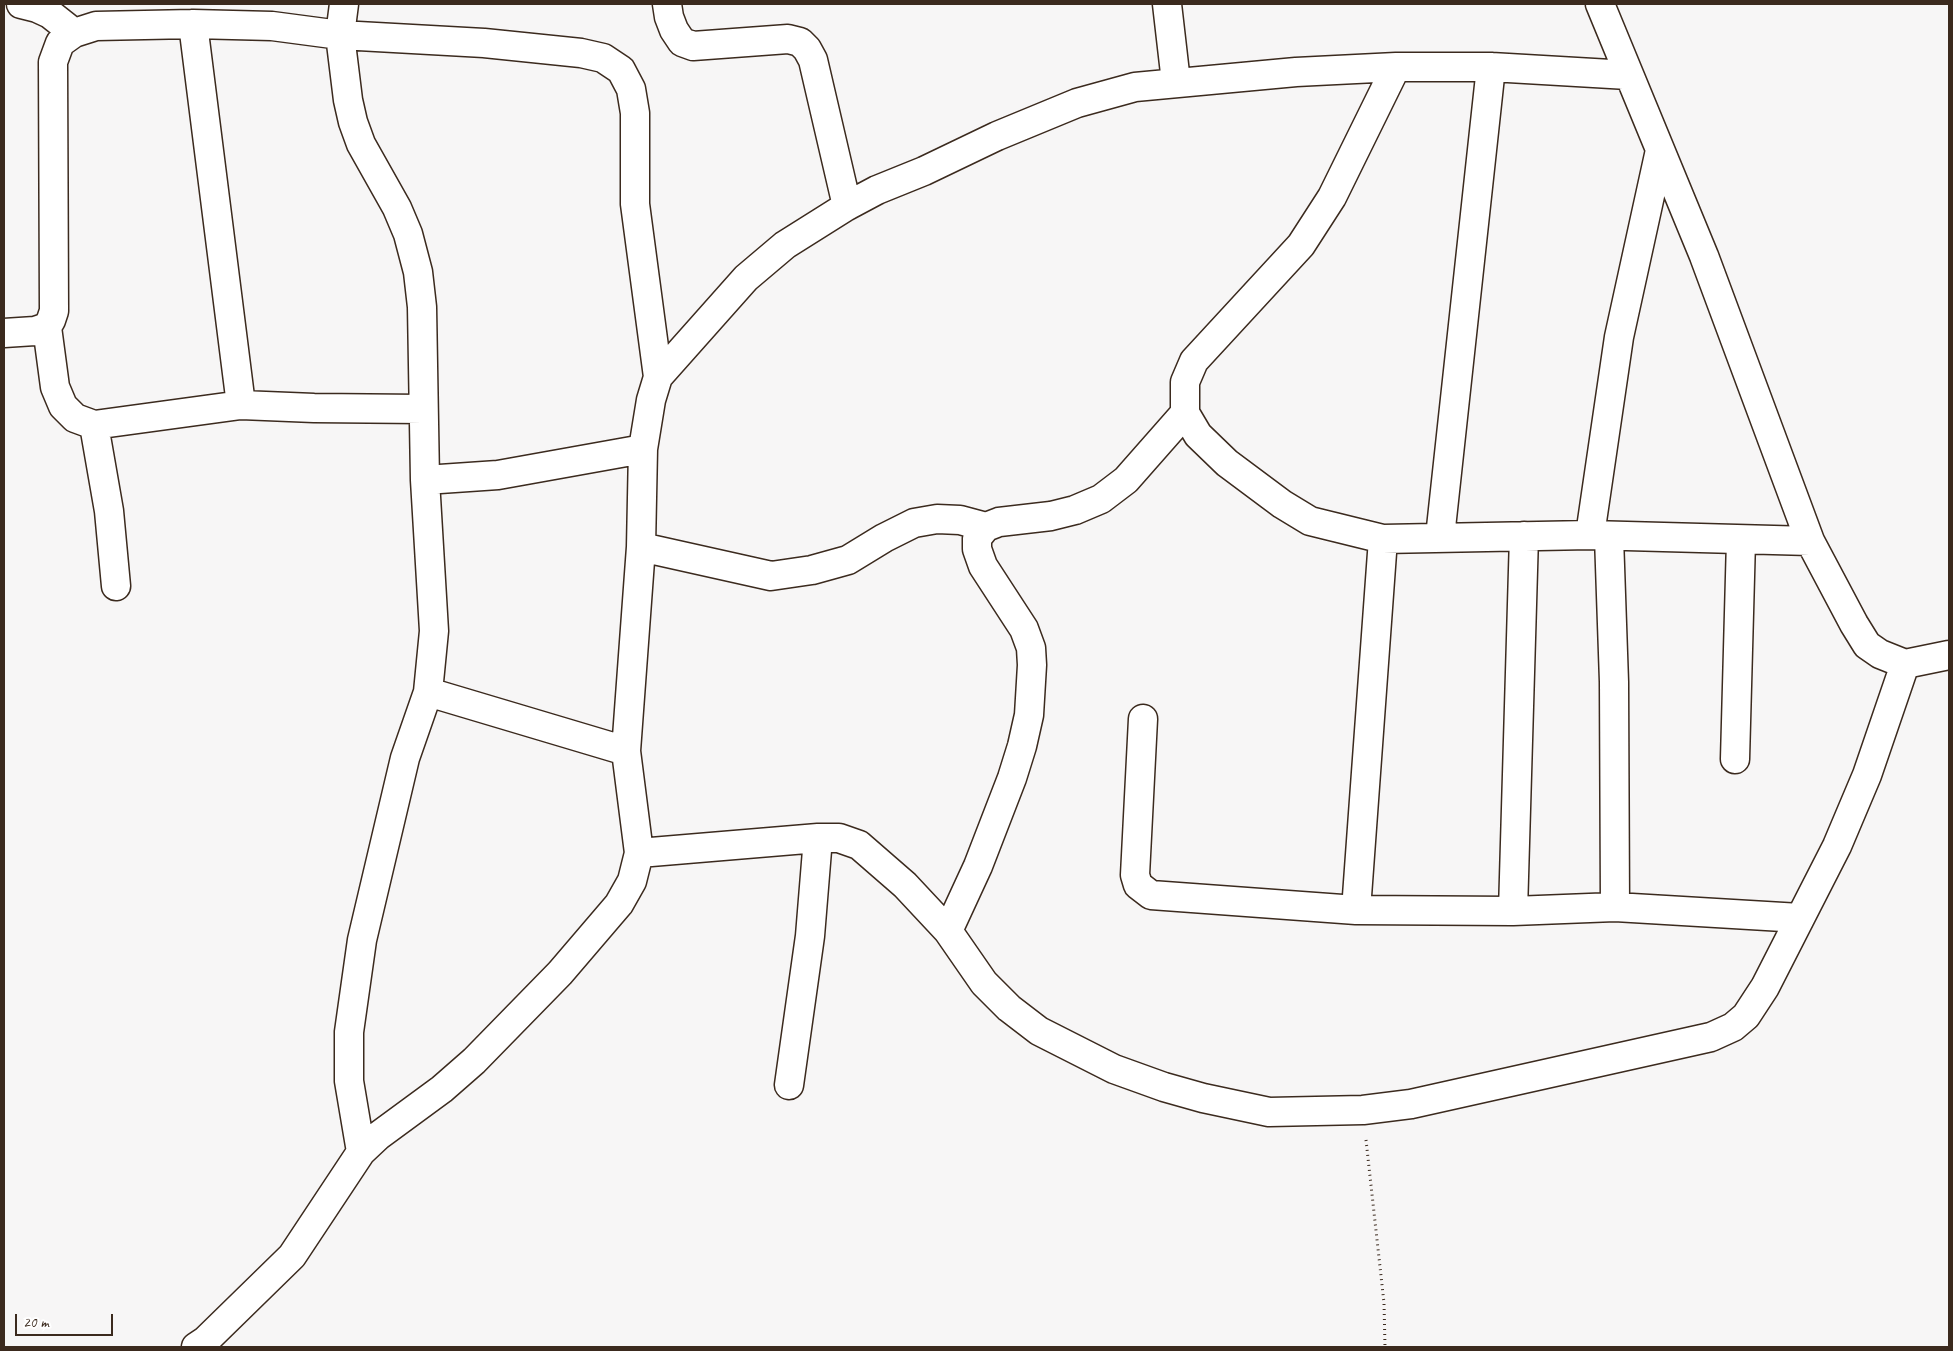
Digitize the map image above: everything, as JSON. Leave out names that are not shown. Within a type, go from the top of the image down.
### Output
[{"type":"street","points":[[22,4],[50,14],[74,33]]},
{"type":"street","points":[[344,4],[340,35],[348,100],[353,122],[361,144],[398,208],[408,234],[418,272],[422,307],[423,409],[434,631],[428,692],[405,758],[362,940],[350,1032],[349,1081],[360,1152]]},
{"type":"street","points":[[667,4],[668,17],[674,30],[682,42],[693,46],[788,40],[800,42],[808,49],[814,60],[847,206]]},
{"type":"street","points":[[1167,4],[1176,82]]},
{"type":"street","points":[[1600,4],[1704,256],[1810,541],[1854,624],[1867,645],[1880,654],[1905,664],[1949,655]]},
{"type":"street","points":[[193,24],[241,405]]},
{"type":"street","points":[[4,333],[34,331],[47,327],[52,320],[54,310],[54,62],[60,43],[74,33],[96,26],[193,24],[272,26],[340,35],[484,43],[580,53],[603,58],[621,70],[631,90],[635,113],[635,204],[658,377],[651,400],[643,449],[641,547],[626,751],[639,853],[632,881],[619,904],[560,973],[474,1061],[442,1089],[378,1136],[360,1152],[292,1256],[205,1341],[196,1347]]},
{"type":"street","points":[[658,377],[746,278],[785,245],[847,206],[878,190],[997,136],[1077,103],[1135,88],[1176,82],[1296,72],[1396,67],[1491,67],[1628,75]]},
{"type":"street","points":[[1396,67],[1332,197],[1301,245],[1194,361],[1185,382],[1186,412],[1198,434],[1228,464],[1282,504],[1310,521],[1383,540],[1440,537],[1600,536],[1810,541]]},
{"type":"street","points":[[1440,537],[1491,67]]},
{"type":"street","points":[[1615,907],[1614,682],[1600,536],[1619,337],[1660,150]]},
{"type":"street","points":[[47,327],[56,387],[63,406],[75,418],[94,425],[241,405],[423,409]]},
{"type":"street","points":[[948,931],[978,866],[1012,778],[1029,715],[1032,665],[1031,648],[1024,629],[983,566],[977,549],[977,538],[986,527],[999,522],[1059,514],[1075,510],[1101,499],[1126,480],[1186,412]]},
{"type":"street","points":[[94,425],[109,511],[116,586]]},
{"type":"street","points":[[426,480],[498,475],[643,449]]},
{"type":"street","points":[[641,547],[771,576],[812,570],[848,560],[884,538],[914,523],[937,519],[952,519],[986,527]]},
{"type":"street","points":[[1513,911],[1524,536]]},
{"type":"street","points":[[1356,910],[1383,540]]},
{"type":"street","points":[[1735,759],[1741,540]]},
{"type":"street","points":[[639,853],[818,838],[839,838],[859,845],[905,885],[948,931],[984,983],[1009,1008],[1039,1031],[1114,1069],[1164,1087],[1203,1098],[1269,1112],[1363,1110],[1411,1104],[1711,1037],[1733,1027],[1746,1016],[1765,987],[1837,846],[1867,776],[1905,664]]},
{"type":"street","points":[[428,692],[626,751]]},
{"type":"street","points":[[1143,719],[1135,875],[1138,885],[1151,895],[1356,910],[1513,911],[1615,907],[1800,918]]},
{"type":"street","points":[[789,1085],[810,936],[818,838]]},
{"type":"path","points":[[1363,1110],[1384,1303],[1385,1347]]}]
